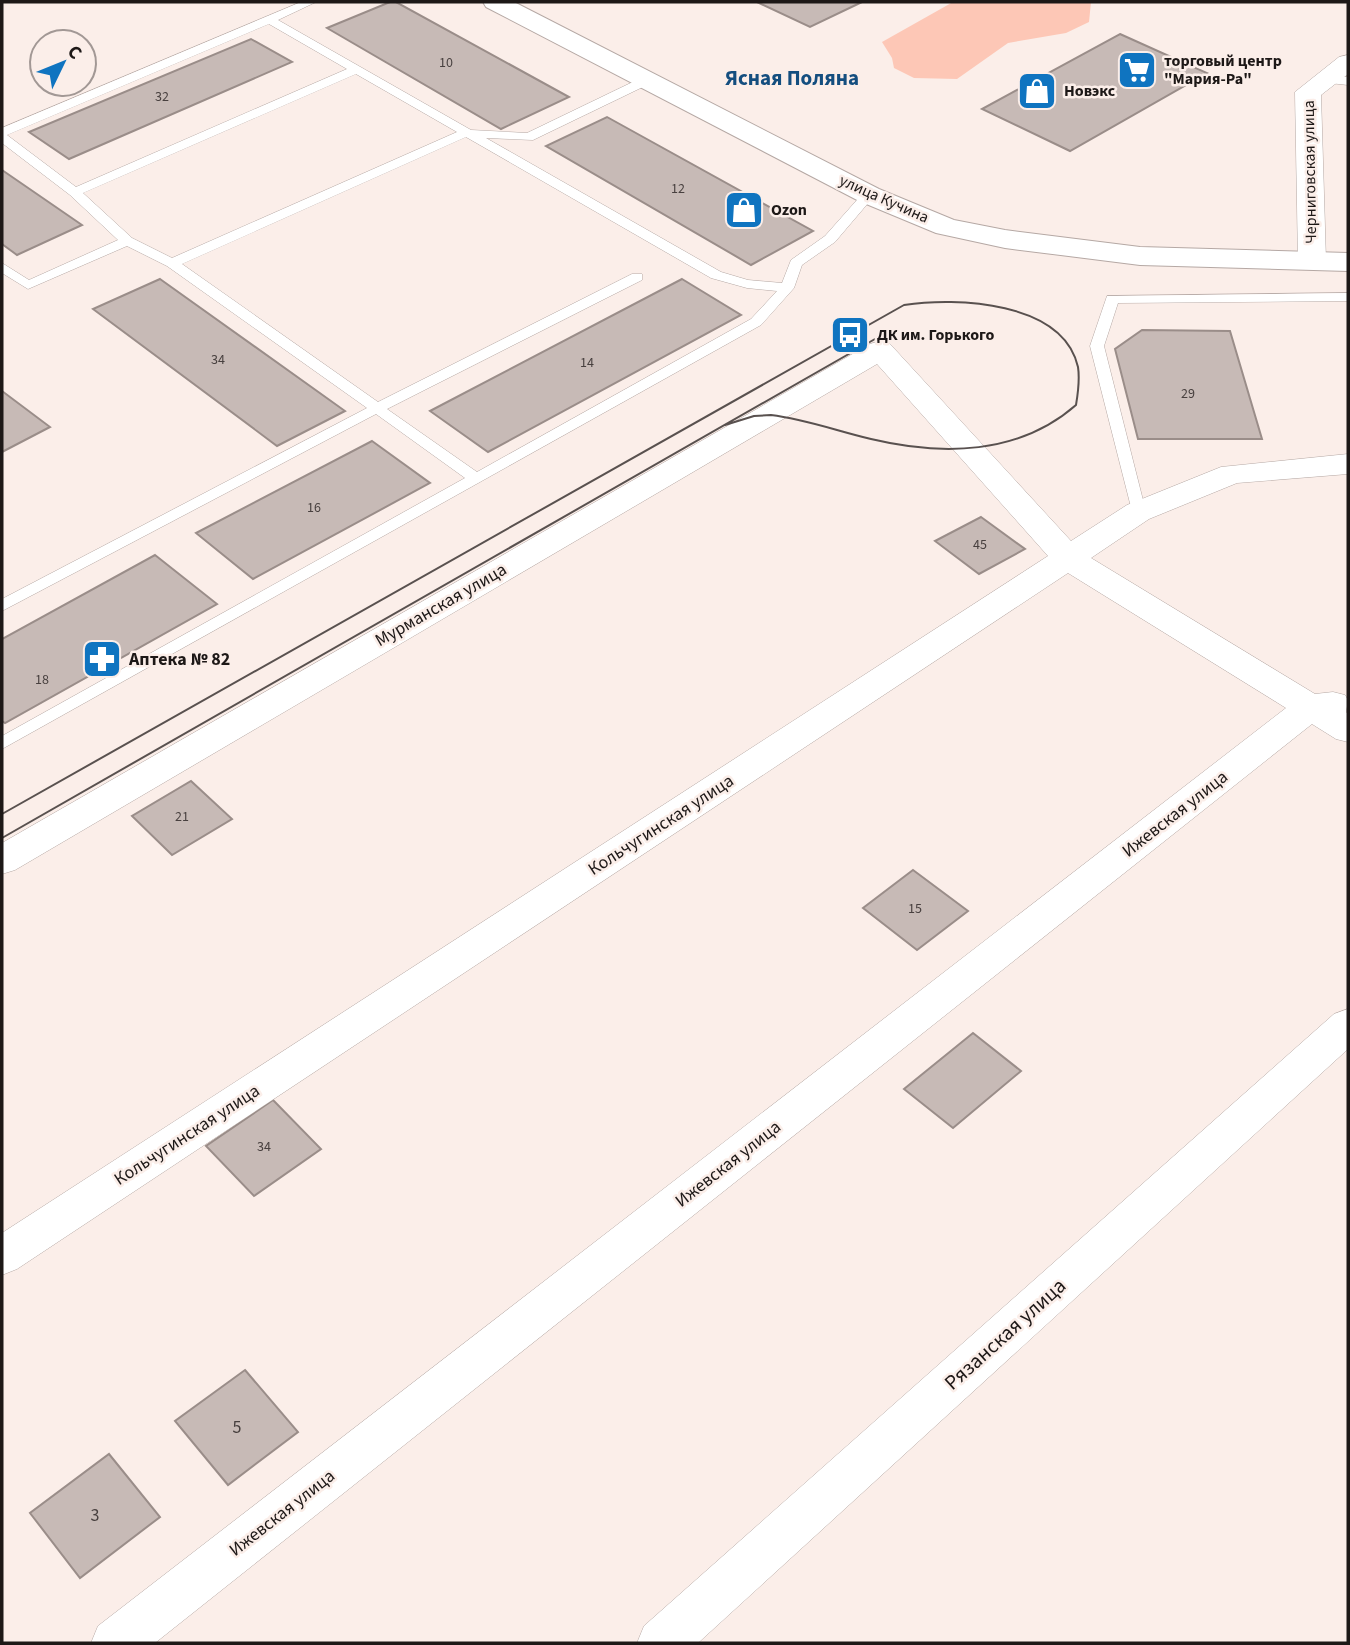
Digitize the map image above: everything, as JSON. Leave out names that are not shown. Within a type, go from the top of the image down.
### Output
[{"type":"main road","name":"улица Кучина","points":[[495,2],[869,195],[946,227],[1005,239],[1140,256],[1312,261]]},
{"type":"main road","points":[[1312,261],[1348,262]]},
{"type":"street","name":"Черниговская улица","points":[[1312,261],[1308,92],[1336,80],[1348,62]]},
{"type":"street","name":"Мурманская улица","points":[[2,860],[880,350],[1068,558]]},
{"type":"street","name":"Кольчугинская улица","points":[[2,1256],[1138,512],[1232,474],[1348,464]]},
{"type":"street","points":[[1068,558],[1330,705],[1348,730]]},
{"type":"street","name":"Ижевская улица","points":[[116,1643],[1330,705]]},
{"type":"street","name":"Рязанская улица","points":[[662,1643],[1348,1025]]},
{"type":"lane","points":[[310,2],[2,135],[75,192],[127,241],[172,263],[477,479]]},
{"type":"lane","points":[[269,19],[716,275],[747,284],[787,288]]},
{"type":"lane","points":[[75,192],[354,70]]},
{"type":"lane","points":[[172,263],[464,133],[529,137],[645,81]]},
{"type":"lane","points":[[2,743],[756,322],[787,288],[796,263],[830,239],[869,195]]},
{"type":"lane","points":[[2,267],[28,285],[127,241]]},
{"type":"lane","points":[[2,606],[377,408],[636,277]]},
{"type":"lane","points":[[1138,512],[1097,346],[1112,299],[1348,297]]},
{"type":"shaded area","points":[[953,2],[1091,2],[1089,22],[1066,33],[1008,43],[957,79],[914,78],[894,68],[892,58],[882,42]]},
{"type":"building","points":[[390,2],[396,2],[569,97],[501,129],[327,28]]},
{"type":"building","points":[[757,2],[862,2],[810,27]]},
{"type":"building","points":[[1120,34],[1207,73],[1070,151],[982,109]]},
{"type":"building","points":[[251,39],[292,62],[69,159],[29,132]]},
{"type":"building","points":[[607,117],[813,231],[751,265],[546,146]]},
{"type":"building","points":[[2,170],[82,225],[17,255],[2,244]]},
{"type":"building","points":[[160,279],[345,411],[277,446],[93,309]]},
{"type":"building","points":[[682,279],[741,315],[488,452],[430,411]]},
{"type":"building","points":[[1142,330],[1230,331],[1262,439],[1138,439],[1115,349]]},
{"type":"building","points":[[2,391],[50,427],[2,452]]},
{"type":"building","points":[[372,441],[430,483],[253,579],[196,533]]},
{"type":"building","points":[[981,517],[1025,549],[979,574],[935,541]]},
{"type":"building","points":[[155,555],[217,604],[5,723],[2,721],[2,639]]},
{"type":"building","points":[[191,781],[232,819],[172,855],[132,816]]},
{"type":"building","points":[[913,870],[968,911],[917,950],[863,908]]},
{"type":"building","points":[[973,1033],[1021,1071],[953,1128],[904,1089]]},
{"type":"building","points":[[273,1100],[321,1149],[254,1196],[206,1146]]},
{"type":"building","points":[[245,1370],[298,1432],[228,1485],[175,1421]]},
{"type":"building","points":[[109,1454],[160,1517],[80,1578],[30,1513]]},
{"type":"tram line","points":[[2,814],[904,305],[951,302],[978,304],[1005,308],[1030,316],[1052,328],[1068,345],[1078,367],[1076,405],[1054,422],[1030,434],[979,447],[952,449],[898,444],[771,415],[754,416],[725,425]]},
{"type":"tram line","points":[[2,838],[889,331]]},
{"type":"place","name":"торговый центр \"Мария-Ра\"","points":[[1137,70]]},
{"type":"place","name":"Новэкс","points":[[1037,91]]},
{"type":"place","name":"Ozon","points":[[744,210]]},
{"type":"place","name":"ДК им. Горького","points":[[850,335]]},
{"type":"place","name":"Аптека № 82","points":[[102,659]]},
{"type":"district","name":"Ясная Поляна","points":[[792,78]]}]
